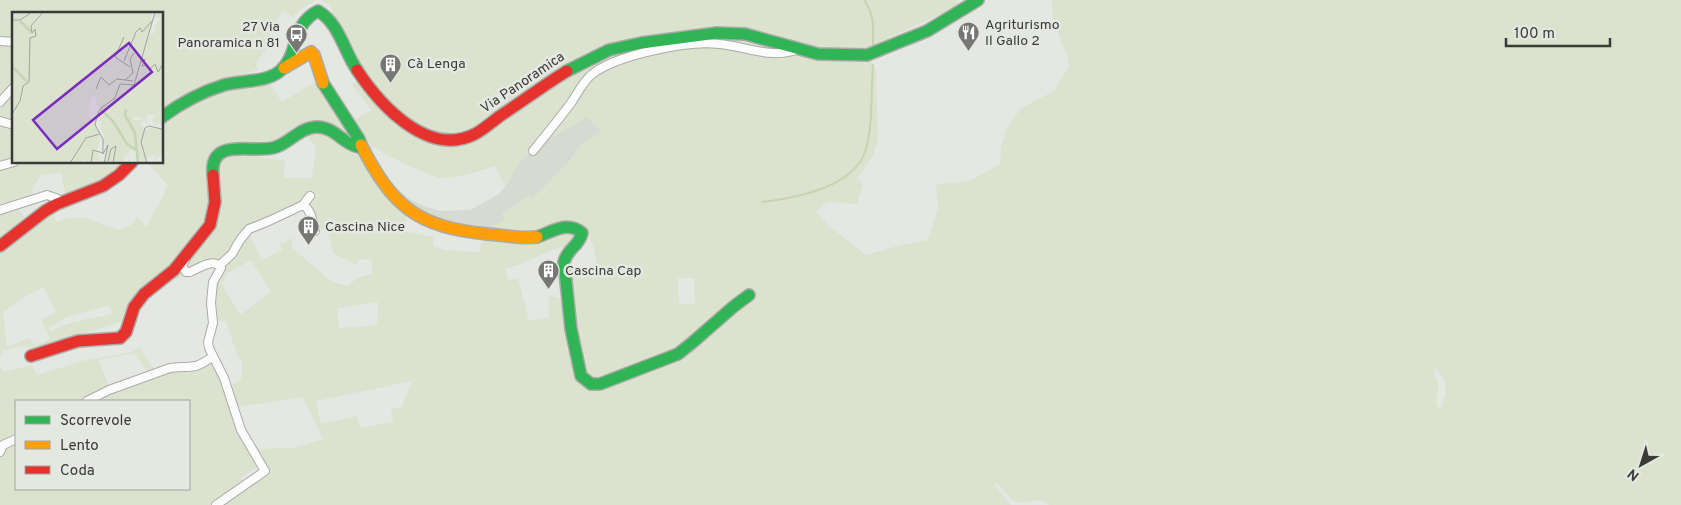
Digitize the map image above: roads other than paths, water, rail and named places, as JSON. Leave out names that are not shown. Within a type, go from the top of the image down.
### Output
[{"type":"street","name":"Via Panoramica","points":[[284,68],[300,26],[311,13],[322,13],[330,19],[353,64],[368,87],[400,117],[423,133],[438,139],[448,140],[465,138],[476,134],[575,66],[622,46],[717,33],[745,34],[798,49],[832,56],[855,56],[877,52],[927,31],[978,0]]},
{"type":"street","name":"Via Panoramica","points":[[533,151],[571,104],[590,75],[614,62],[658,50],[702,43],[720,44],[775,54],[790,53],[798,49]]},
{"type":"street","points":[[164,116],[187,101],[212,89],[232,83],[271,77],[311,52],[314,55],[322,82],[359,139],[366,156],[401,204],[417,215],[446,227],[526,238],[544,235],[568,226],[581,231],[580,241],[567,252],[564,262],[574,345],[581,376],[584,380],[594,385],[598,386],[619,376],[652,365],[683,350],[749,294]]},
{"type":"street","points":[[0,102],[12,89]]},
{"type":"street","points":[[31,356],[78,341],[120,338],[126,332],[134,307],[144,294],[178,272],[210,225],[214,215],[215,202],[212,166],[214,160],[223,151],[229,149],[274,148],[305,129],[313,128],[324,128],[334,131],[356,147],[360,145]]},
{"type":"street","points":[[0,246],[45,211],[62,202],[103,186],[119,175],[130,164]]},
{"type":"street","points":[[0,210],[47,195],[62,202]]},
{"type":"street","points":[[216,505],[265,471],[244,437],[224,378],[212,357],[208,342],[213,323],[213,282],[221,268],[220,265],[232,254],[249,229],[303,205],[310,196]]},
{"type":"street","points":[[303,205],[308,210],[315,231]]},
{"type":"street","points":[[178,272],[190,272],[212,262],[220,265]]},
{"type":"street","points":[[89,400],[109,390],[170,368],[193,368],[212,357]]},
{"type":"street","points":[[0,452],[3,445],[15,439]]},
{"type":"waterway","points":[[864,0],[872,16],[873,45]]},
{"type":"waterway","points":[[762,202],[791,198],[822,189],[850,173],[860,162],[866,149],[870,129],[873,65]]},
{"type":"place","name":"Agriturismo Il Gallo 2","points":[[969,52]]},
{"type":"place","name":"27 Via Panoramica n 81","points":[[296,54]]},
{"type":"place","name":"Cà Lenga","points":[[391,83]]},
{"type":"place","name":"Cascina Nice","points":[[309,246]]},
{"type":"place","name":"Cascina Cap","points":[[549,290]]}]
